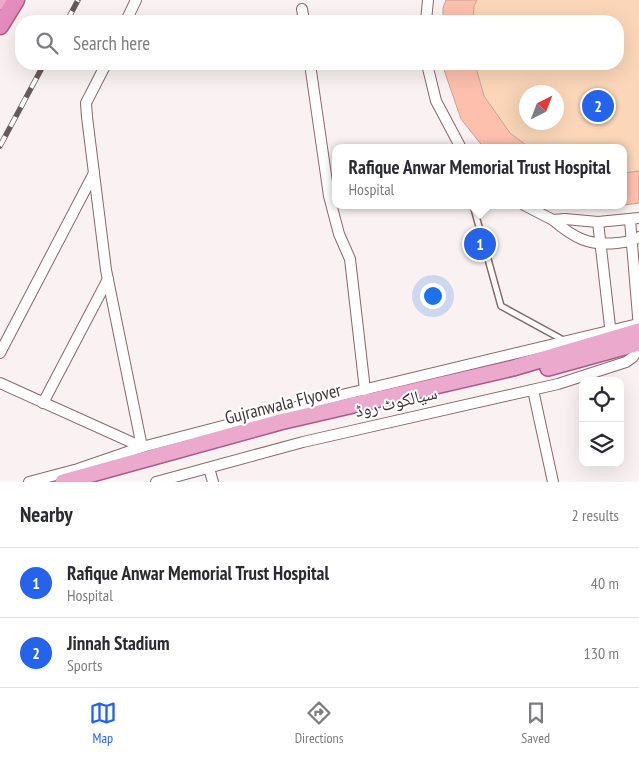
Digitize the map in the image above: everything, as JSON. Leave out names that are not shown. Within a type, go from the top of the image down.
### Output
[{"type":"highway","points":[[0,26],[16,0]]},
{"type":"main road","points":[[514,372],[612,340],[639,328]]},
{"type":"main road","points":[[612,340],[639,344]]},
{"type":"main road","name":"Gujranwala Flyover","points":[[63,482],[280,422],[514,372]]},
{"type":"main road","name":"Gujranwala Flyover","points":[[98,482],[282,429],[514,372]]},
{"type":"street","points":[[129,15],[136,0]]},
{"type":"street","points":[[427,15],[428,0]]},
{"type":"street","points":[[302,8],[303,15]]},
{"type":"street","points":[[103,70],[86,103],[108,279],[142,447]]},
{"type":"street","points":[[311,70],[332,207]]},
{"type":"street","points":[[428,70],[436,101],[459,144]]},
{"type":"street","points":[[0,353],[94,173]]},
{"type":"street","points":[[332,209],[339,234],[350,258],[365,390]]},
{"type":"street","points":[[532,209],[553,220],[569,234],[600,245],[635,240]]},
{"type":"street","points":[[553,220],[565,219],[598,222],[634,219],[639,328]]},
{"type":"street","points":[[29,482],[78,469],[142,447],[565,341],[612,340],[598,222]]},
{"type":"street","points":[[43,403],[108,279]]},
{"type":"street","name":"سیالکوٹ روڈ","points":[[156,482],[304,442],[558,384],[626,362],[633,357],[639,348]]},
{"type":"street","points":[[0,383],[142,447]]},
{"type":"street","points":[[533,390],[553,482]]},
{"type":"street","points":[[209,468],[213,482]]},
{"type":"lane","points":[[474,209],[501,306],[565,341]]},
{"type":"shaded area","points":[[446,0],[639,0],[639,203],[627,205],[627,144],[481,144],[461,119],[444,70],[624,70],[624,15],[443,15],[443,8]]},
{"type":"building","points":[[446,0],[477,0],[474,6],[473,15],[443,15]]},
{"type":"building","points":[[444,70],[477,70],[484,96],[510,133],[525,144],[481,144],[461,119]]},
{"type":"building","points":[[639,171],[639,203],[627,205],[627,173]]},
{"type":"railway","points":[[70,15],[78,0]]},
{"type":"railway","points":[[0,146],[41,70]]},
{"type":"place","name":"Jinnah Stadium","points":[[598,106]]},
{"type":"place","name":"Rafique Anwar Memorial Trust Hospital","points":[[480,244]]}]
